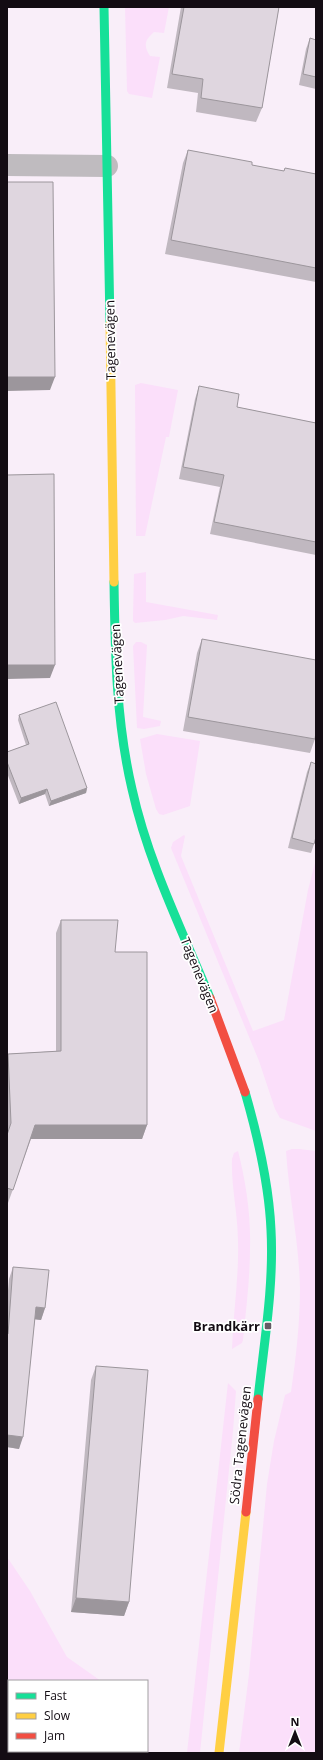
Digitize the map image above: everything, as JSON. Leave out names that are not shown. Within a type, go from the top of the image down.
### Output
[{"type":"street","name":"Tagenevägen","points":[[104,7],[116,678],[122,744],[145,835],[226,1039],[258,1139]]},
{"type":"street","points":[[7,166],[107,166]]},
{"type":"street","name":"Södra Tagenevägen","points":[[219,1753],[262,1365],[268,1326],[270,1290],[270,1214],[267,1185],[258,1139]]},
{"type":"shaded area","points":[[125,7],[169,7],[164,33],[154,32],[146,43],[146,49],[150,56],[160,57],[152,98],[129,94],[127,91]]},
{"type":"shaded area","points":[[141,383],[178,390],[169,437],[166,437],[145,536],[136,536],[135,385]]},
{"type":"shaded area","points":[[146,572],[146,602],[218,615],[217,620],[183,616],[165,620],[135,623],[133,621],[134,574]]},
{"type":"shaded area","points":[[136,642],[141,642],[147,645],[143,717],[161,721],[160,726],[144,729],[137,728],[133,646]]},
{"type":"shaded area","points":[[157,734],[200,741],[190,806],[163,815],[159,814],[156,809],[146,774],[140,739]]},
{"type":"shaded area","points":[[184,835],[181,856],[253,1031],[284,1020],[308,890],[316,859],[316,1131],[280,1118],[275,1109],[259,1061],[171,848],[173,842]]},
{"type":"shaded area","points":[[292,1149],[316,1151],[316,1753],[239,1753],[249,1674],[267,1484],[274,1441],[285,1395],[291,1392],[295,1366],[300,1288],[296,1237],[286,1151]]},
{"type":"shaded area","points":[[238,1151],[246,1187],[249,1211],[250,1260],[243,1340],[242,1343],[232,1349],[237,1282],[238,1232],[232,1159],[234,1153]]},
{"type":"shaded area","points":[[228,1383],[236,1391],[233,1431],[200,1753],[187,1753]]},
{"type":"shaded area","points":[[7,1557],[30,1591],[67,1657],[100,1680],[8,1680],[8,1752],[148,1752],[148,1746],[149,1753],[7,1753]]},
{"type":"building","points":[[184,7],[279,7],[262,108],[201,98],[203,79],[172,74]]},
{"type":"building","points":[[310,38],[316,40],[316,77],[303,74]]},
{"type":"building","points":[[188,150],[252,162],[252,165],[284,171],[285,168],[316,174],[316,268],[171,240]]},
{"type":"building","points":[[7,182],[53,182],[55,377],[7,377]]},
{"type":"building","points":[[199,386],[239,394],[237,407],[316,423],[316,542],[214,522],[224,475],[183,467]]},
{"type":"building","points":[[54,474],[55,665],[7,665],[7,475]]},
{"type":"building","points":[[202,639],[316,660],[315,739],[188,717]]},
{"type":"building","points":[[56,702],[87,788],[51,801],[47,789],[21,798],[7,762],[7,752],[29,744],[19,715]]},
{"type":"building","points":[[311,762],[316,764],[316,837],[314,844],[292,838]]},
{"type":"building","points":[[61,920],[118,920],[115,952],[147,952],[147,1125],[35,1125],[13,1190],[7,1188],[7,1135],[11,1123],[8,1054],[61,1051]]},
{"type":"building","points":[[13,1267],[49,1270],[45,1308],[36,1307],[23,1437],[7,1435],[7,1334]]},
{"type":"building","points":[[96,1366],[148,1370],[129,1602],[76,1598]]},
{"type":"traffic: fast","points":[[104,7],[110,324]]},
{"type":"traffic: fast","points":[[114,582],[117,686],[123,738],[132,789],[156,869],[210,998]]},
{"type":"traffic: fast","points":[[245,1092],[262,1160],[268,1195],[272,1251],[266,1336],[258,1399]]},
{"type":"traffic: slow","points":[[110,324],[114,582]]},
{"type":"traffic: slow","points":[[219,1753],[246,1512]]},
{"type":"traffic: jam","points":[[210,998],[245,1092]]},
{"type":"traffic: jam","points":[[246,1512],[258,1399]]},
{"type":"place","name":"Brandkärr","points":[[268,1326]]}]
